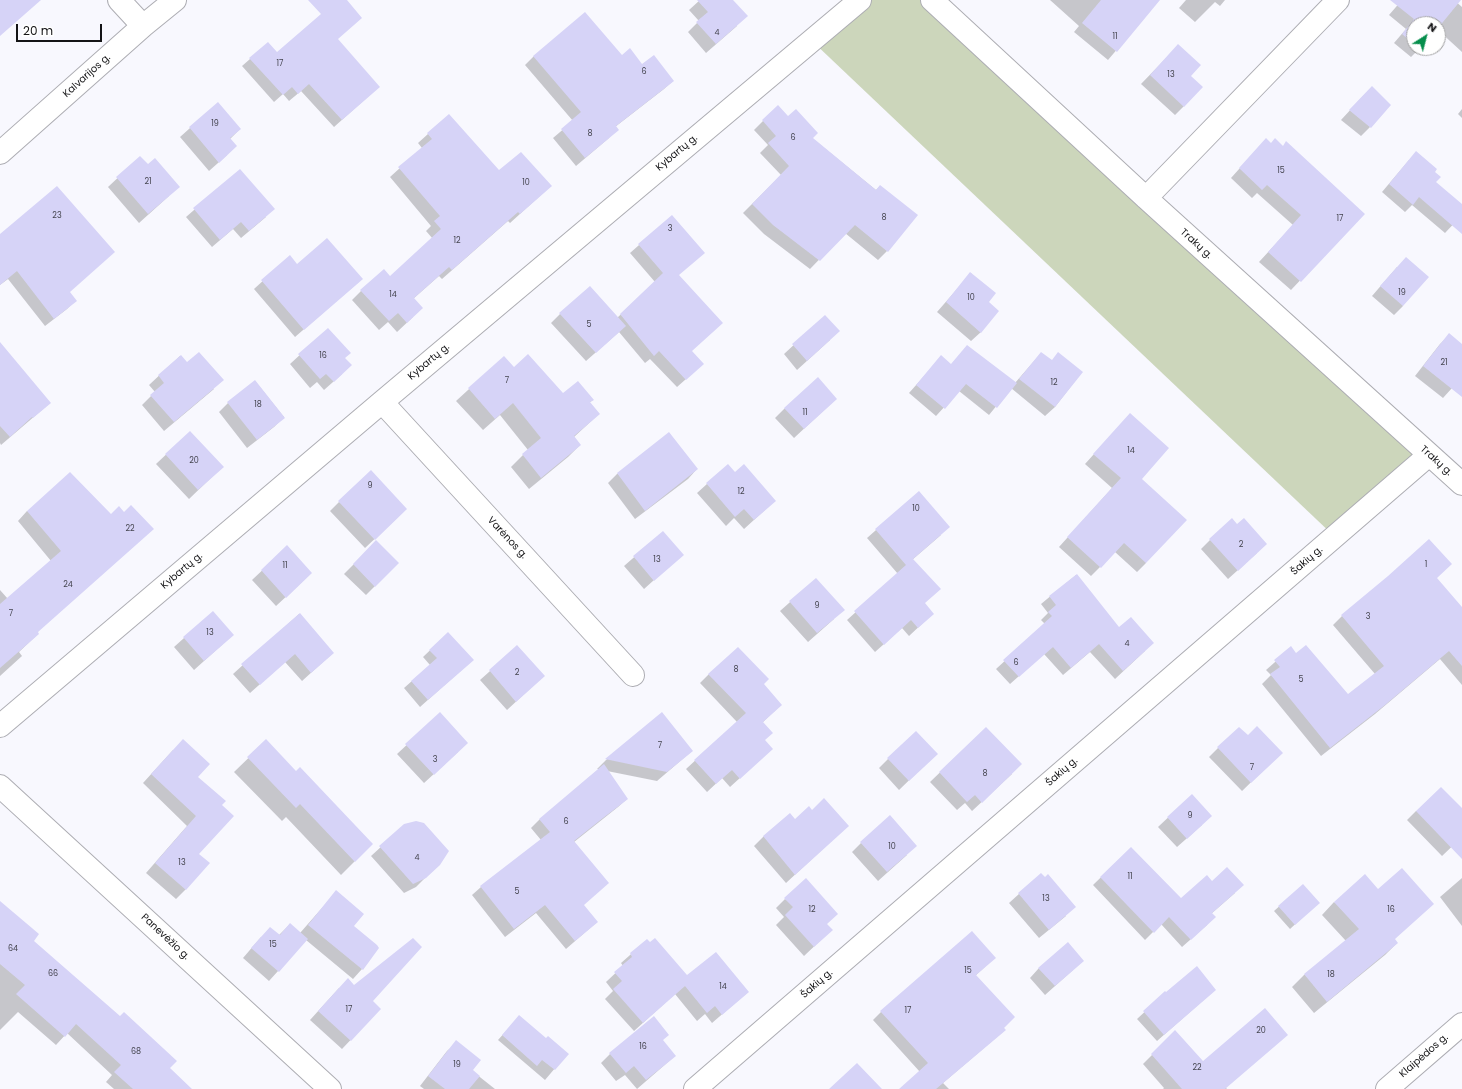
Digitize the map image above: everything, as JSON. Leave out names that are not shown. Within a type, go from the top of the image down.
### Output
[{"type":"street","points":[[118,0],[143,26]]},
{"type":"street","name":"Kalvarijos g.","points":[[0,153],[143,26],[175,0]]},
{"type":"street","name":"Kybartų g.","points":[[0,726],[860,0]]},
{"type":"street","name":"Trakų g.","points":[[932,0],[1146,198],[1429,456],[1462,484]]},
{"type":"street","points":[[1146,198],[1338,0]]},
{"type":"street","name":"Varėnos g.","points":[[382,402],[633,675]]},
{"type":"street","name":"Šakių g.","points":[[695,1089],[1429,456]]},
{"type":"street","name":"Panevėžio g.","points":[[0,786],[330,1089]]},
{"type":"street","name":"Klaipėdos g.","points":[[1387,1089],[1462,1024]]},
{"type":"green space","points":[[860,0],[933,0],[1429,455],[1335,537],[811,40]]},
{"type":"building","points":[[0,0],[41,0],[0,36]]},
{"type":"building","points":[[308,0],[347,0],[362,18],[338,39],[380,87],[342,120],[309,84],[298,94],[292,87],[283,95],[249,58],[268,42],[277,52],[321,14]]},
{"type":"building","points":[[697,0],[733,0],[748,16],[716,44],[696,22],[708,12]]},
{"type":"building","points":[[1101,0],[1160,0],[1117,52],[1082,23]]},
{"type":"building","points":[[1390,0],[1461,0],[1446,18],[1446,16],[1410,16]]},
{"type":"building","points":[[585,12],[622,55],[630,48],[642,64],[654,55],[674,81],[616,126],[619,130],[585,158],[561,129],[581,112],[533,56]]},
{"type":"building","points":[[1406,29],[1406,37],[1402,34]]},
{"type":"building","points":[[1178,44],[1201,65],[1191,76],[1203,87],[1184,107],[1150,75]]},
{"type":"building","points":[[1372,86],[1391,105],[1371,128],[1349,110]]},
{"type":"building","points":[[218,102],[241,129],[230,138],[237,146],[219,163],[189,127]]},
{"type":"building","points":[[778,105],[788,116],[796,109],[818,133],[813,138],[876,190],[880,185],[918,215],[888,252],[855,225],[820,261],[773,225],[752,204],[789,166],[768,143],[776,136],[762,120]]},
{"type":"building","points":[[449,114],[499,170],[521,152],[552,186],[520,214],[518,212],[452,270],[449,267],[414,298],[423,308],[407,323],[398,313],[389,321],[360,290],[384,269],[390,276],[441,229],[434,221],[440,216],[398,167],[432,139],[427,133]]},
{"type":"building","points":[[1266,138],[1271,143],[1275,138],[1283,146],[1286,141],[1365,214],[1301,282],[1268,252],[1301,215],[1267,185],[1262,190],[1239,168]]},
{"type":"building","points":[[1416,151],[1437,169],[1435,172],[1441,177],[1436,182],[1462,204],[1462,234],[1419,197],[1413,205],[1389,184]]},
{"type":"building","points":[[140,156],[148,164],[155,158],[180,187],[148,214],[116,177]]},
{"type":"building","points":[[240,169],[275,209],[249,231],[241,222],[220,240],[193,208]]},
{"type":"building","points":[[57,186],[115,252],[70,292],[77,301],[54,319],[17,271],[0,285],[0,234]]},
{"type":"building","points":[[672,215],[705,253],[679,275],[723,323],[692,351],[704,364],[686,380],[659,351],[654,356],[620,314],[663,273],[638,244]]},
{"type":"building","points":[[327,238],[363,279],[304,330],[261,280],[290,255],[297,264]]},
{"type":"building","points":[[1406,257],[1429,277],[1403,306],[1380,286]]},
{"type":"building","points":[[970,272],[996,293],[989,302],[999,311],[981,333],[946,302]]},
{"type":"building","points":[[590,286],[626,326],[596,353],[559,313]]},
{"type":"building","points":[[825,315],[840,331],[807,361],[792,344]]},
{"type":"building","points":[[328,328],[351,353],[345,358],[352,365],[334,382],[326,374],[320,379],[298,354]]},
{"type":"building","points":[[1449,333],[1462,344],[1462,397],[1423,366]]},
{"type":"building","points":[[0,342],[51,403],[33,418],[32,417],[10,437],[0,426]]},
{"type":"building","points":[[967,345],[1017,383],[997,408],[966,384],[945,409],[916,385],[941,355],[951,364]]},
{"type":"building","points":[[199,352],[224,380],[174,422],[150,395],[164,383],[158,375],[181,355],[187,362]]},
{"type":"building","points":[[1041,352],[1052,360],[1058,352],[1083,372],[1055,407],[1019,379]]},
{"type":"building","points":[[528,354],[563,393],[578,381],[594,400],[590,402],[600,414],[574,436],[581,445],[541,478],[522,454],[541,438],[513,403],[495,419],[468,388],[504,356],[514,367]]},
{"type":"building","points":[[818,377],[837,399],[804,429],[784,408]]},
{"type":"building","points":[[255,380],[285,418],[257,440],[227,402]]},
{"type":"building","points":[[1130,413],[1169,448],[1142,479],[1187,520],[1146,563],[1124,543],[1101,568],[1067,537],[1121,478],[1093,454]]},
{"type":"building","points":[[190,431],[224,467],[198,490],[165,454]]},
{"type":"building","points":[[669,432],[698,469],[645,511],[617,473]]},
{"type":"building","points":[[728,464],[735,472],[744,464],[776,501],[754,520],[744,509],[735,517],[706,483]]},
{"type":"building","points":[[371,470],[407,509],[375,540],[338,501]]},
{"type":"building","points":[[70,472],[111,514],[119,506],[124,512],[131,505],[154,529],[38,632],[39,634],[0,668],[0,604],[61,551],[27,511]]},
{"type":"building","points":[[919,491],[950,527],[913,559],[941,589],[925,603],[934,614],[918,628],[911,620],[884,645],[854,611],[906,565],[875,529]]},
{"type":"building","points":[[1232,518],[1237,524],[1244,518],[1267,544],[1238,571],[1209,539]]},
{"type":"building","points":[[663,531],[684,555],[654,581],[633,556]]},
{"type":"building","points":[[1429,539],[1452,564],[1437,578],[1462,607],[1462,666],[1449,651],[1385,705],[1330,748],[1270,674],[1280,667],[1274,660],[1291,646],[1296,653],[1306,645],[1348,694],[1384,666],[1341,615],[1388,576]]},
{"type":"building","points":[[376,540],[399,563],[375,587],[353,564]]},
{"type":"building","points":[[287,545],[312,573],[286,598],[261,570]]},
{"type":"building","points":[[1077,574],[1119,627],[1131,617],[1154,643],[1123,671],[1099,644],[1071,668],[1053,647],[1019,677],[1003,660],[1052,616],[1048,612],[1056,605],[1049,596]]},
{"type":"building","points":[[816,578],[845,610],[817,633],[789,601]]},
{"type":"building","points":[[213,611],[234,635],[204,661],[183,637]]},
{"type":"building","points":[[300,613],[334,653],[311,673],[295,654],[260,685],[241,664]]},
{"type":"building","points":[[448,632],[474,660],[428,700],[411,681],[437,658],[429,650]]},
{"type":"building","points":[[517,645],[545,676],[516,702],[489,670]]},
{"type":"building","points":[[738,647],[769,679],[764,684],[782,705],[763,722],[773,733],[765,740],[773,749],[740,779],[732,770],[716,784],[694,760],[746,713],[708,674]]},
{"type":"building","points":[[440,712],[468,743],[434,775],[405,744]]},
{"type":"building","points":[[662,712],[693,751],[667,772],[605,759]]},
{"type":"building","points":[[1257,726],[1283,753],[1251,783],[1217,747],[1239,727],[1248,735]]},
{"type":"building","points":[[986,727],[1022,764],[982,803],[975,795],[967,802],[939,772]]},
{"type":"building","points":[[916,731],[938,754],[909,781],[887,758]]},
{"type":"building","points":[[183,739],[210,764],[198,777],[226,801],[222,805],[234,816],[199,854],[210,863],[186,890],[155,863],[196,816],[151,774]]},
{"type":"building","points":[[266,739],[296,771],[300,767],[373,844],[355,862],[300,804],[296,808],[247,757]]},
{"type":"building","points":[[604,764],[628,799],[574,841],[609,883],[584,905],[598,922],[575,941],[545,905],[514,929],[480,886],[550,832],[539,819]]},
{"type":"building","points":[[1441,787],[1462,808],[1462,859],[1416,811]]},
{"type":"building","points":[[1192,794],[1212,816],[1187,839],[1167,817]]},
{"type":"building","points":[[824,798],[849,826],[795,875],[763,836],[790,813],[795,819],[809,806],[812,810]]},
{"type":"building","points":[[890,815],[917,846],[887,872],[860,842]]},
{"type":"building","points":[[416,821],[424,823],[449,851],[440,865],[426,878],[413,884],[379,846],[404,824]]},
{"type":"building","points":[[1131,847],[1181,898],[1207,875],[1212,881],[1227,867],[1244,885],[1212,913],[1216,917],[1191,940],[1169,917],[1154,933],[1100,877]]},
{"type":"building","points":[[1402,868],[1434,904],[1395,939],[1398,943],[1327,1002],[1304,974],[1359,929],[1334,902],[1365,874],[1378,889]]},
{"type":"building","points":[[1041,873],[1045,877],[1048,874],[1076,907],[1049,930],[1018,893]]},
{"type":"building","points":[[806,878],[838,914],[827,924],[833,930],[814,947],[785,915],[793,907],[784,898]]},
{"type":"building","points":[[1303,884],[1320,903],[1295,925],[1278,906]]},
{"type":"building","points":[[336,890],[364,914],[354,926],[379,948],[363,970],[308,925]]},
{"type":"building","points":[[0,901],[39,934],[34,941],[120,1016],[124,1012],[177,1061],[170,1068],[192,1089],[133,1089],[114,1072],[121,1065],[76,1024],[65,1037],[16,994],[25,985],[0,964]]},
{"type":"building","points":[[290,923],[308,939],[279,972],[251,948],[270,927],[280,935]]},
{"type":"building","points":[[972,931],[996,958],[976,975],[1015,1017],[1004,1028],[1006,1030],[936,1089],[899,1089],[928,1063],[880,1011]]},
{"type":"building","points":[[413,938],[422,947],[373,1001],[381,1009],[351,1041],[318,1011],[348,978],[354,985]]},
{"type":"building","points":[[655,938],[687,975],[716,952],[749,992],[722,1015],[715,1006],[707,1013],[685,986],[643,1023],[613,989],[622,981],[614,972],[632,957],[630,953],[647,939],[650,942]]},
{"type":"building","points":[[1068,942],[1084,961],[1055,986],[1038,968]]},
{"type":"building","points":[[1197,966],[1216,990],[1164,1035],[1143,1011],[1165,991],[1166,992]]},
{"type":"building","points":[[1265,1008],[1288,1035],[1225,1089],[1182,1089],[1151,1054],[1175,1030],[1203,1061]]},
{"type":"building","points":[[519,1015],[546,1038],[548,1036],[569,1054],[555,1070],[542,1060],[537,1066],[502,1035]]},
{"type":"building","points":[[654,1016],[669,1035],[663,1040],[676,1056],[646,1080],[634,1066],[626,1073],[609,1053]]},
{"type":"building","points":[[456,1040],[481,1060],[473,1070],[480,1076],[469,1089],[445,1089],[428,1076]]},
{"type":"building","points":[[857,1063],[882,1089],[829,1089]]}]
